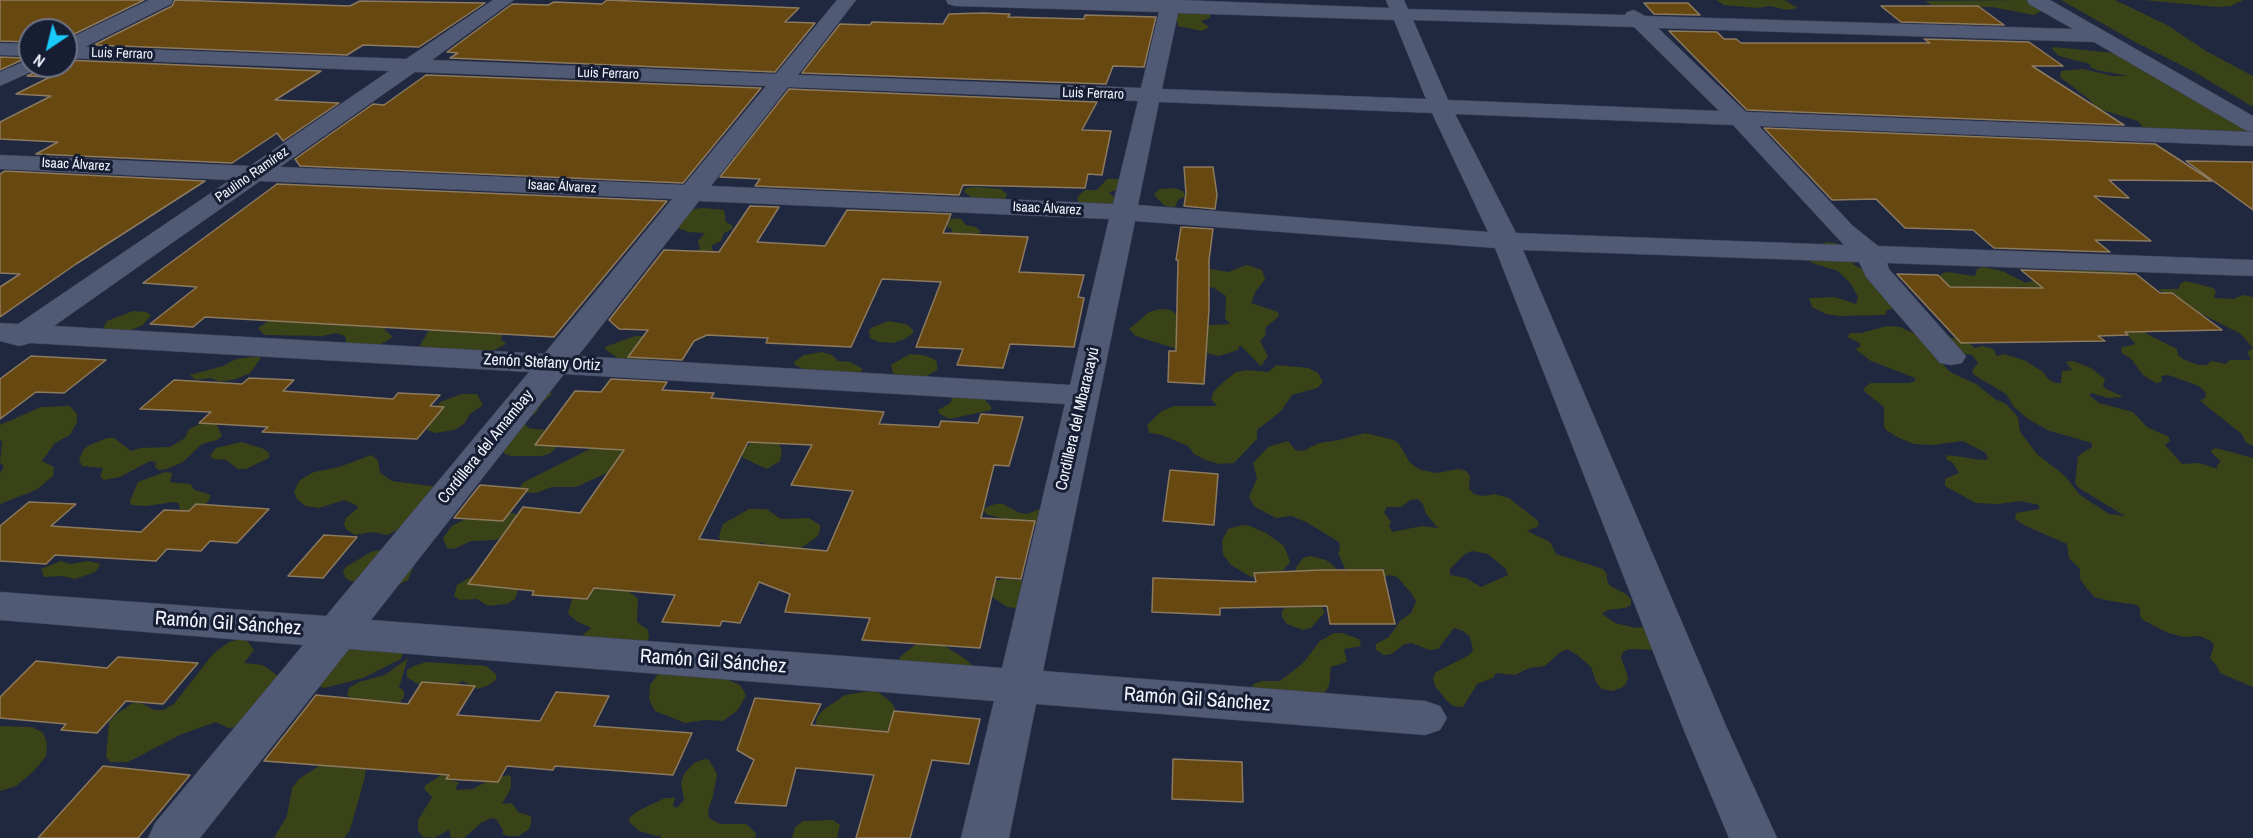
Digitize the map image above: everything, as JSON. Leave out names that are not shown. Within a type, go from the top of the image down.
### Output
[{"type":"street","points":[[78,44],[164,0]]},
{"type":"street","name":"Paulino Ramírez","points":[[8,338],[255,173],[505,0]]},
{"type":"street","name":"Cordillera del Amambay","points":[[172,838],[847,0]]},
{"type":"street","points":[[955,0],[1398,7],[1642,23],[2098,36]]},
{"type":"street","points":[[1618,0],[1739,118],[1844,232],[1870,253],[1876,271],[1951,356]]},
{"type":"street","points":[[2036,0],[2253,125]]},
{"type":"street","name":"Cordillera del Mbaracayú","points":[[985,838],[1170,3]]},
{"type":"street","points":[[1398,7],[1440,107],[1506,241],[1705,728],[1753,838]]},
{"type":"street","points":[[0,49],[18,50]]},
{"type":"street","name":"Luis Ferraro","points":[[78,51],[410,66],[2253,139]]},
{"type":"street","points":[[0,80],[18,71]]},
{"type":"street","name":"Isaac Álvarez","points":[[0,162],[1124,212],[1506,241],[2253,268]]},
{"type":"street","name":"Zenón Stefany Ortiz","points":[[8,338],[554,364],[1083,395]]},
{"type":"street","name":"Ramón Gil Sánchez","points":[[0,606],[1425,718]]},
{"type":"green space","points":[[1716,0],[1784,0],[1798,8],[1786,10],[1771,6],[1757,8],[1724,5]]},
{"type":"green space","points":[[2026,0],[2035,2],[2043,10],[2034,15],[1992,7],[1937,8],[1925,1]]},
{"type":"green space","points":[[2061,0],[2115,0],[2167,25],[2206,51],[2253,76],[2253,107],[2191,70],[2137,43]]},
{"type":"green space","points":[[2144,0],[2243,0],[2231,6],[2217,7]]},
{"type":"green space","points":[[1173,12],[1210,12],[1210,18],[1201,21],[1209,27],[1202,31],[1177,26],[1178,23],[1173,20]]},
{"type":"green space","points":[[2054,47],[2133,55],[2253,122],[2253,144],[2146,131],[2138,121],[2096,108],[2090,100],[2060,77],[2061,71],[2083,69],[2113,76],[2128,76],[2097,70],[2090,67],[2090,64],[2059,56],[2052,49]]},
{"type":"green space","points":[[1107,179],[1119,179],[1118,190],[1109,192],[1120,204],[1079,203],[1077,198],[1080,194],[1085,190],[1097,190]]},
{"type":"green space","points":[[966,188],[1001,189],[1007,194],[1005,199],[1009,200],[973,198],[964,192]]},
{"type":"green space","points":[[1174,188],[1183,191],[1185,196],[1178,200],[1175,207],[1165,206],[1154,194],[1160,189]]},
{"type":"green space","points":[[694,209],[724,210],[726,222],[733,226],[724,233],[721,241],[711,246],[715,254],[690,254],[700,249],[698,241],[705,233],[688,232],[676,227],[685,214]]},
{"type":"green space","points":[[943,218],[961,219],[966,225],[976,227],[981,232],[977,235],[951,234],[952,229],[940,223]]},
{"type":"green space","points":[[1828,242],[1845,245],[1859,261],[1852,264],[1864,270],[1896,308],[1887,310],[1885,315],[1840,316],[1826,314],[1812,307],[1809,298],[1835,297],[1856,304],[1858,297],[1851,284],[1838,271],[1812,263],[1805,256],[1814,246]]},
{"type":"green space","points":[[1247,265],[1262,270],[1265,279],[1251,303],[1278,312],[1279,316],[1265,328],[1266,335],[1260,341],[1268,356],[1261,366],[1240,345],[1238,350],[1219,356],[1206,353],[1196,355],[1136,336],[1129,329],[1149,312],[1160,309],[1171,310],[1184,322],[1195,326],[1230,324],[1225,318],[1226,296],[1214,288],[1201,285],[1206,268],[1228,272]]},
{"type":"green space","points":[[1983,267],[2002,271],[2026,283],[2066,269],[2128,271],[2125,280],[2152,330],[2145,333],[2177,349],[2178,355],[2183,359],[2198,365],[2207,365],[2211,361],[2226,364],[2229,360],[2251,360],[2247,352],[2253,348],[2253,446],[2246,443],[2242,434],[2200,400],[2205,398],[2206,393],[2199,386],[2168,375],[2161,376],[2162,382],[2156,383],[2143,375],[2132,360],[2121,352],[2122,347],[2135,343],[2120,328],[1984,287],[1973,288],[1974,309],[1940,278],[1941,274],[1947,272],[1975,276],[1977,269]]},
{"type":"green space","points":[[2186,281],[2213,288],[2216,291],[2214,298],[2233,299],[2243,295],[2253,297],[2253,348],[2241,334],[2198,312],[2181,299],[2167,295],[2158,289],[2179,289],[2180,284]]},
{"type":"green space","points":[[133,311],[146,312],[151,315],[143,325],[129,331],[109,332],[103,328],[107,321]]},
{"type":"green space","points":[[270,320],[384,323],[385,330],[393,337],[376,347],[347,346],[345,336],[336,333],[322,336],[265,335],[258,328]]},
{"type":"green space","points":[[889,321],[906,324],[913,330],[913,333],[893,343],[879,342],[870,338],[869,330]]},
{"type":"green space","points":[[432,325],[504,331],[501,339],[506,344],[494,350],[480,352],[419,347]]},
{"type":"green space","points":[[1887,326],[1900,327],[1915,334],[1950,372],[1976,384],[1995,399],[2006,404],[2018,417],[2020,432],[2037,454],[2065,476],[2080,495],[2109,514],[2125,516],[2079,488],[2075,483],[2078,456],[2092,447],[2092,443],[2050,431],[2028,419],[2014,407],[2006,394],[1974,375],[1972,371],[1978,363],[1972,355],[1958,352],[1948,337],[1967,341],[1975,348],[1983,346],[1993,349],[1997,356],[2004,354],[2026,361],[2055,383],[2061,383],[2062,371],[2072,370],[2066,362],[2073,361],[2091,368],[2105,379],[2103,385],[2106,389],[2124,397],[2108,398],[2092,393],[2089,395],[2099,403],[2133,412],[2147,427],[2169,437],[2170,441],[2165,445],[2182,464],[2199,463],[2218,469],[2217,465],[2221,462],[2211,450],[2216,448],[2253,458],[2253,687],[2220,673],[2210,658],[2214,646],[2211,641],[2200,636],[2184,637],[2168,633],[2143,620],[2137,605],[2095,597],[2080,579],[2080,569],[2069,558],[2067,544],[2015,519],[2016,513],[2039,509],[2039,505],[2021,501],[1997,504],[1976,503],[1945,486],[1945,479],[1959,473],[1953,463],[1946,459],[1947,455],[1982,460],[1988,459],[1986,453],[1963,441],[1931,445],[1914,444],[1886,430],[1884,407],[1864,391],[1865,387],[1871,383],[1909,383],[1915,381],[1915,378],[1871,361],[1855,349],[1860,347],[1860,343],[1847,337],[1850,333],[1861,333]]},
{"type":"green space","points":[[635,336],[648,336],[661,354],[650,360],[622,361],[606,350],[605,347]]},
{"type":"green space","points":[[822,352],[832,355],[838,361],[850,362],[863,369],[859,373],[806,370],[795,365],[794,362],[804,355]]},
{"type":"green space","points":[[910,354],[934,359],[937,362],[937,370],[921,379],[908,381],[893,373],[891,365]]},
{"type":"green space","points":[[258,356],[261,358],[250,373],[236,379],[220,382],[211,378],[196,380],[190,375],[223,366],[236,359]]},
{"type":"green space","points":[[1277,365],[1308,368],[1318,373],[1323,382],[1317,388],[1292,395],[1281,411],[1257,430],[1257,439],[1234,463],[1219,464],[1206,460],[1194,454],[1188,446],[1162,435],[1149,433],[1147,425],[1162,411],[1174,406],[1217,406],[1211,399],[1214,391],[1236,372],[1248,370],[1268,372]]},
{"type":"green space","points":[[548,388],[552,394],[535,414],[523,421],[528,428],[554,431],[559,446],[549,454],[541,456],[505,454],[500,447]]},
{"type":"green space","points":[[462,394],[477,394],[483,405],[470,414],[464,424],[454,430],[435,433],[427,430],[440,402]]},
{"type":"green space","points":[[950,396],[984,399],[991,406],[991,410],[950,419],[940,414],[938,410],[949,404],[952,400]]},
{"type":"green space","points":[[70,406],[77,414],[77,422],[70,435],[55,443],[42,461],[54,467],[53,476],[36,490],[0,504],[0,474],[4,466],[0,463],[2,442],[0,425],[41,407]]},
{"type":"green space","points":[[204,422],[216,423],[222,436],[217,440],[202,444],[183,462],[167,469],[159,470],[155,467],[156,462],[150,461],[120,477],[104,480],[100,477],[103,468],[82,466],[79,459],[84,449],[107,438],[114,438],[131,451],[141,448],[170,447],[185,438],[189,429]]},
{"type":"green space","points":[[1365,433],[1394,440],[1399,444],[1410,463],[1421,470],[1437,473],[1459,469],[1466,471],[1470,476],[1469,489],[1474,494],[1482,496],[1495,494],[1509,498],[1538,521],[1539,526],[1527,531],[1550,542],[1556,554],[1603,569],[1610,586],[1626,594],[1631,599],[1631,605],[1608,610],[1602,614],[1615,623],[1636,628],[1644,627],[1656,650],[1629,649],[1623,652],[1621,657],[1628,677],[1626,684],[1612,691],[1602,689],[1596,682],[1591,667],[1567,649],[1545,666],[1529,668],[1515,675],[1496,673],[1493,678],[1477,684],[1463,707],[1453,706],[1435,686],[1433,678],[1436,672],[1469,655],[1473,650],[1470,637],[1454,628],[1438,649],[1430,650],[1411,643],[1403,645],[1392,654],[1384,655],[1376,650],[1376,644],[1389,637],[1400,621],[1411,613],[1416,601],[1412,594],[1397,577],[1348,575],[1338,553],[1339,542],[1306,522],[1291,516],[1276,518],[1255,507],[1249,497],[1257,478],[1253,463],[1268,447],[1288,441],[1295,450],[1303,451],[1319,443]],"holes":[[[1418,499],[1423,504],[1426,514],[1438,528],[1422,526],[1392,532],[1389,526],[1391,522],[1384,512],[1387,507],[1401,507],[1411,500]],[[1472,551],[1488,554],[1506,569],[1508,575],[1481,587],[1466,578],[1450,575],[1450,569],[1465,554]]]},
{"type":"green space","points":[[753,441],[778,442],[782,450],[780,461],[767,469],[743,458],[742,451]]},
{"type":"green space","points":[[241,442],[262,448],[269,453],[269,458],[246,469],[238,469],[226,460],[213,459],[210,456],[216,448]]},
{"type":"green space","points":[[592,448],[621,449],[626,452],[620,467],[576,487],[552,487],[536,493],[520,492],[520,487],[524,482]]},
{"type":"green space","points":[[371,455],[378,460],[380,473],[392,481],[438,487],[411,523],[387,535],[372,532],[355,535],[346,529],[344,524],[346,518],[358,508],[356,505],[344,500],[319,508],[305,506],[297,499],[294,491],[300,480],[314,472],[339,467]]},
{"type":"green space","points":[[165,472],[172,473],[170,482],[190,484],[195,490],[211,495],[209,500],[205,505],[187,513],[180,512],[179,503],[174,502],[146,506],[131,505],[130,501],[138,482]]},
{"type":"green space","points":[[995,504],[1003,504],[1027,514],[1047,506],[1044,521],[1025,530],[1007,520],[986,514],[983,509]]},
{"type":"green space","points":[[749,509],[766,509],[781,519],[809,518],[820,525],[818,536],[800,549],[766,547],[763,542],[748,548],[720,541],[719,536],[723,524]]},
{"type":"green space","points":[[514,513],[518,516],[505,535],[496,540],[471,541],[454,549],[447,548],[443,538],[452,526],[467,518]]},
{"type":"green space","points":[[1242,525],[1266,533],[1284,546],[1290,562],[1282,572],[1269,578],[1251,577],[1231,565],[1223,554],[1222,541],[1228,529]]},
{"type":"green space","points":[[389,548],[418,556],[408,580],[391,589],[350,581],[345,577],[343,572],[346,567],[371,552]]},
{"type":"green space","points":[[1310,556],[1326,560],[1337,569],[1342,581],[1318,601],[1325,612],[1311,628],[1303,630],[1287,624],[1282,617],[1282,611],[1297,591],[1296,568],[1303,558]]},
{"type":"green space","points":[[61,561],[70,564],[88,561],[101,564],[95,572],[75,579],[62,576],[44,577],[41,569]]},
{"type":"green space","points":[[472,576],[519,587],[515,599],[507,604],[488,606],[477,599],[460,600],[454,596],[457,585]]},
{"type":"green space","points":[[1008,578],[1024,581],[1025,609],[1007,607],[989,595],[993,581]]},
{"type":"green space","points":[[599,582],[619,585],[638,599],[637,622],[648,630],[649,636],[645,649],[614,668],[595,670],[578,658],[577,640],[591,628],[568,614],[575,596]]},
{"type":"green space","points":[[1334,633],[1342,633],[1359,639],[1361,646],[1344,649],[1347,662],[1331,667],[1329,686],[1321,698],[1250,689],[1254,684],[1262,681],[1280,681],[1303,663],[1320,641]]},
{"type":"green space","points":[[240,639],[247,641],[254,650],[244,663],[263,665],[278,676],[237,727],[228,728],[216,722],[182,734],[128,762],[110,762],[106,757],[109,722],[115,715],[133,703],[141,703],[154,710],[163,710],[174,704],[213,654],[229,642]]},
{"type":"green space","points":[[920,641],[938,642],[964,658],[971,664],[973,670],[893,671],[900,657]]},
{"type":"green space","points":[[355,645],[404,647],[401,659],[363,678],[324,688],[310,683],[316,660]]},
{"type":"green space","points":[[408,658],[399,687],[404,691],[404,697],[398,705],[353,699],[347,695],[349,688],[359,682],[385,675]]},
{"type":"green space","points":[[428,662],[486,666],[496,674],[496,680],[477,689],[463,681],[454,686],[419,685],[407,677],[407,670]]},
{"type":"green space","points":[[659,673],[726,679],[740,685],[746,695],[738,710],[723,721],[705,720],[685,723],[655,711],[649,699],[650,685]]},
{"type":"green space","points":[[869,691],[878,692],[895,708],[895,715],[888,731],[874,741],[821,732],[816,725],[817,717],[823,710],[845,695]]},
{"type":"green space","points":[[0,726],[32,727],[43,733],[47,743],[46,756],[34,771],[16,786],[0,791]]},
{"type":"green space","points":[[331,758],[366,762],[365,777],[350,830],[344,838],[274,838],[287,816],[292,788],[299,779]]},
{"type":"green space","points":[[704,759],[709,760],[717,774],[708,810],[709,818],[720,824],[746,824],[756,833],[755,838],[660,838],[661,835],[639,831],[629,822],[630,817],[638,811],[665,798],[675,798],[673,806],[677,808],[684,800],[681,783],[684,774],[694,763]]},
{"type":"green space","points":[[441,775],[447,775],[448,779],[459,783],[457,790],[473,789],[493,778],[509,775],[511,788],[502,804],[512,803],[518,812],[531,816],[528,830],[518,836],[507,836],[503,834],[496,819],[491,818],[481,823],[464,838],[451,838],[449,830],[434,838],[423,837],[418,830],[418,820],[432,797],[424,789],[426,785]]},
{"type":"green space","points":[[833,820],[840,825],[837,838],[792,838],[795,827],[803,821]]},
{"type":"building","points":[[0,0],[144,0],[78,32],[78,18],[18,18],[18,42],[0,41]]},
{"type":"building","points":[[175,0],[350,6],[360,1],[485,3],[419,47],[363,45],[347,55],[94,45],[172,6]]},
{"type":"building","points":[[607,0],[799,8],[785,22],[815,23],[775,72],[450,58],[458,53],[447,52],[512,4],[548,5],[554,2],[602,4]]},
{"type":"building","points":[[1644,3],[1688,3],[1700,15],[1654,14]]},
{"type":"building","points":[[1881,6],[1978,6],[2004,25],[1901,22]]},
{"type":"building","points":[[949,14],[1010,14],[1008,17],[1084,19],[1085,15],[1156,17],[1144,67],[1113,66],[1106,84],[802,73],[840,24],[870,25],[872,22],[943,24]]},
{"type":"building","points":[[1669,31],[1717,32],[1724,39],[1736,39],[1741,43],[1930,43],[1924,39],[2029,42],[2063,66],[2032,66],[2124,125],[1747,110]]},
{"type":"building","points":[[0,57],[18,58],[18,62],[0,70]]},
{"type":"building","points":[[78,61],[321,71],[275,100],[339,103],[283,141],[277,133],[232,163],[36,154],[58,142],[0,139],[0,122],[51,96],[16,94],[48,78],[78,78]]},
{"type":"building","points":[[426,75],[761,88],[683,183],[300,166],[295,159],[373,104],[384,105]]},
{"type":"building","points":[[789,89],[1097,102],[1082,130],[1111,131],[1102,175],[1088,174],[1085,188],[963,185],[959,195],[755,186],[760,179],[720,177]]},
{"type":"building","points":[[1764,128],[2155,144],[2212,181],[2109,180],[2129,198],[2094,196],[2151,241],[2095,240],[2110,252],[1994,248],[1973,230],[1905,228],[1876,199],[1832,200]]},
{"type":"building","points":[[2186,161],[2253,162],[2253,210]]},
{"type":"building","points":[[1184,167],[1213,167],[1217,195],[1215,209],[1184,206],[1186,193]]},
{"type":"building","points":[[5,171],[205,181],[76,264],[0,317],[0,287],[20,274],[0,273],[0,174]]},
{"type":"building","points":[[277,184],[667,201],[554,337],[205,317],[193,327],[150,324],[197,287],[143,283]]},
{"type":"building","points":[[750,206],[779,207],[757,242],[825,246],[847,210],[951,214],[943,233],[1028,237],[1019,272],[1084,275],[1078,297],[1084,298],[1074,347],[1010,344],[1003,368],[957,365],[963,349],[916,347],[941,282],[882,279],[851,347],[766,343],[768,338],[707,335],[694,341],[682,360],[628,357],[648,330],[619,329],[609,320],[664,250],[719,252]]},
{"type":"building","points":[[1181,227],[1213,229],[1209,260],[1209,309],[1204,384],[1168,382],[1169,351],[1176,351],[1178,260],[1176,260]]},
{"type":"building","points":[[2021,270],[2136,274],[2160,293],[2172,293],[2222,330],[2125,332],[2128,335],[2098,336],[2105,341],[1961,343],[1897,274],[1938,275],[1950,287],[2043,288]]},
{"type":"building","points":[[31,356],[106,360],[64,393],[36,392],[0,419],[0,379]]},
{"type":"building","points":[[249,378],[294,380],[283,391],[393,399],[398,393],[440,395],[430,406],[444,407],[417,439],[262,432],[268,427],[199,423],[211,412],[140,409],[174,380],[242,384]]},
{"type":"building","points":[[611,379],[667,382],[662,390],[714,393],[711,398],[884,412],[879,424],[939,427],[941,421],[978,423],[981,414],[1023,417],[1009,466],[994,465],[981,518],[1035,521],[1021,579],[996,577],[980,648],[862,640],[870,618],[785,612],[790,594],[759,582],[740,623],[722,621],[720,626],[662,622],[675,595],[594,588],[587,599],[532,595],[534,591],[468,584],[523,507],[580,513],[624,450],[535,445],[575,391],[601,392]],"holes":[[[748,442],[812,445],[791,485],[853,491],[827,551],[699,539]]]},
{"type":"building","points":[[1170,470],[1218,474],[1214,525],[1163,521]]},
{"type":"building","points":[[480,485],[528,489],[503,521],[454,518]]},
{"type":"building","points":[[29,502],[76,504],[51,526],[141,532],[164,510],[189,511],[196,504],[269,509],[237,543],[210,541],[201,551],[167,549],[156,561],[55,555],[46,564],[0,561],[0,526]]},
{"type":"building","points":[[324,535],[357,537],[323,578],[288,576]]},
{"type":"building","points":[[1383,570],[1395,624],[1330,624],[1327,606],[1220,608],[1220,615],[1152,612],[1153,578],[1256,582],[1254,573]]},
{"type":"building","points":[[118,657],[198,663],[163,704],[126,701],[97,733],[61,730],[66,724],[0,718],[0,697],[36,661],[107,668]]},
{"type":"building","points":[[422,682],[475,686],[457,715],[540,721],[556,692],[609,696],[594,726],[692,733],[673,775],[555,766],[553,770],[507,766],[498,782],[446,779],[449,775],[264,761],[316,695],[408,704]]},
{"type":"building","points":[[755,698],[821,704],[811,725],[888,732],[894,711],[980,719],[969,764],[932,760],[910,838],[856,838],[874,775],[796,768],[786,806],[735,803],[754,760],[737,750]]},
{"type":"building","points":[[1173,759],[1242,762],[1243,802],[1172,799]]},
{"type":"building","points":[[103,766],[190,775],[138,838],[38,838]]}]
